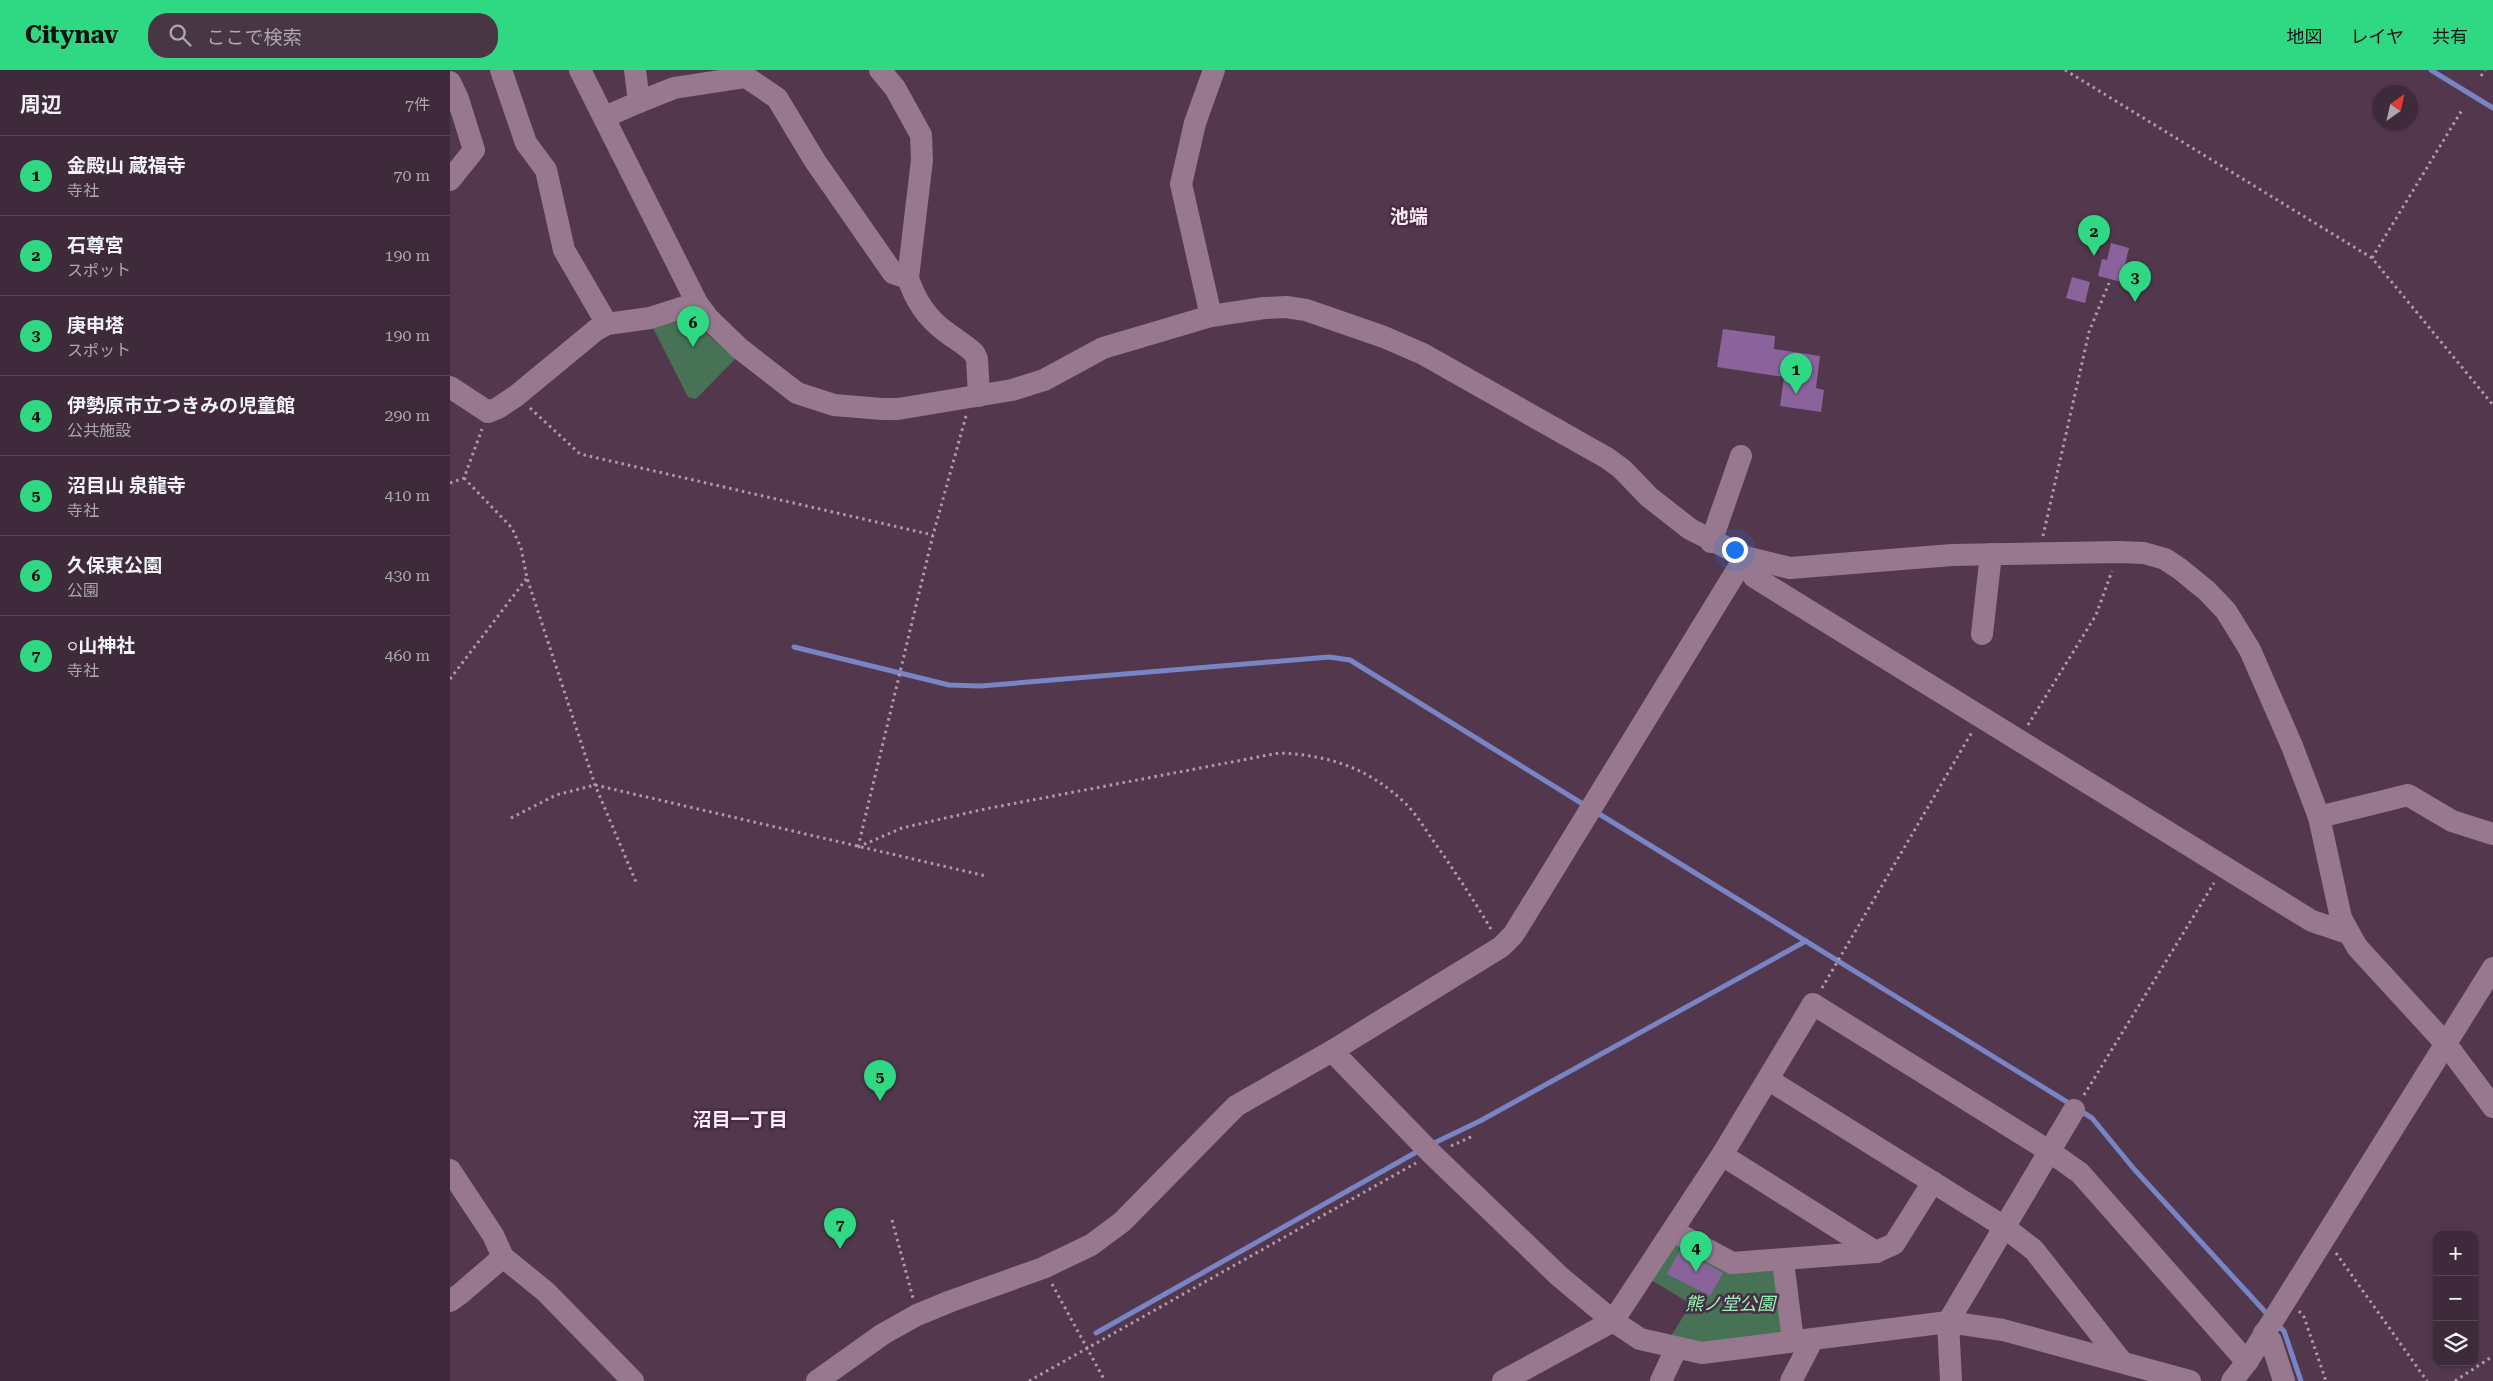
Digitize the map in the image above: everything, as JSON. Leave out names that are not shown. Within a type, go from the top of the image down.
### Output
[{"type":"street","points":[[501,70],[526,143],[546,170],[564,250],[607,324]]},
{"type":"street","points":[[580,70],[697,303],[709,319],[759,364],[797,393],[814,400],[854,407],[898,409],[975,397],[1044,380],[1103,348],[1211,316],[1264,308],[1286,307],[1306,310],[1384,337],[1423,354],[1607,458],[1622,469],[1649,497],[1690,529],[1711,542],[1745,557],[1790,568],[1952,555],[2119,552],[2144,553],[2165,558],[2207,591],[2226,611],[2250,650],[2270,694],[2319,817],[2341,918],[2348,933],[2357,947],[2446,1044],[2493,1107]]},
{"type":"street","points":[[636,70],[639,102]]},
{"type":"street","points":[[880,70],[895,88],[921,135],[922,160],[908,278],[921,306],[936,325],[974,353],[977,360],[975,397]]},
{"type":"street","points":[[1211,316],[1182,184],[1196,123],[1214,70]]},
{"type":"street","points":[[605,117],[674,88],[746,77],[777,98],[815,161],[893,273],[908,278]]},
{"type":"street","points":[[450,82],[458,99],[474,150],[450,180]]},
{"type":"street","points":[[450,387],[488,412],[516,396],[596,330],[607,324],[650,318],[697,303]]},
{"type":"street","points":[[1711,542],[1741,456]]},
{"type":"street","points":[[1982,634],[1991,554]]},
{"type":"street","points":[[1745,557],[1754,577],[2312,921],[2348,933]]},
{"type":"street","points":[[817,1381],[883,1334],[917,1316],[951,1301],[1043,1268],[1091,1245],[1122,1222],[1236,1106],[1332,1051],[1501,947],[1513,935],[1745,557]]},
{"type":"street","points":[[2319,817],[2408,794],[2452,821],[2493,834]]},
{"type":"street","points":[[2232,1381],[2247,1362],[2493,968]]},
{"type":"street","points":[[1503,1381],[1612,1322],[1722,1155],[1769,1080],[1813,1004],[2049,1151],[2080,1173],[2247,1362]]},
{"type":"street","points":[[1332,1051],[1432,1154],[1558,1276],[1612,1322],[1640,1339],[1702,1354],[1948,1322],[2003,1330],[2190,1381]]},
{"type":"street","points":[[1769,1080],[2003,1226],[2034,1250],[2122,1362]]},
{"type":"street","points":[[1951,1381],[1948,1322],[2003,1226],[2074,1110]]},
{"type":"street","points":[[1722,1155],[1876,1252]]},
{"type":"street","points":[[450,1170],[493,1235],[503,1257],[546,1292],[633,1381]]},
{"type":"street","points":[[1673,1231],[1732,1263],[1876,1252],[1894,1244],[1933,1182]]},
{"type":"street","points":[[450,1300],[460,1294],[503,1257]]},
{"type":"street","points":[[1783,1260],[1803,1340],[1791,1381]]},
{"type":"street","points":[[2266,1330],[2284,1381]]},
{"type":"street","points":[[1661,1381],[1676,1349]]},
{"type":"path","points":[[2065,70],[2372,258],[2493,406]]},
{"type":"path","points":[[2481,76],[2485,70]]},
{"type":"path","points":[[2372,258],[2462,110]]},
{"type":"path","points":[[2044,534],[2089,332],[2109,283]]},
{"type":"path","points":[[516,396],[580,454],[933,535]]},
{"type":"path","points":[[858,848],[933,535],[975,397]]},
{"type":"path","points":[[464,478],[488,412]]},
{"type":"path","points":[[450,483],[464,478]]},
{"type":"path","points":[[464,478],[512,528],[521,548],[527,578],[595,785],[636,882]]},
{"type":"path","points":[[2018,740],[2096,615],[2119,552]]},
{"type":"path","points":[[450,679],[527,578]]},
{"type":"path","points":[[1813,1004],[1981,717]]},
{"type":"path","points":[[858,848],[902,828],[985,809],[1279,753],[1310,754],[1344,764],[1377,780],[1408,805],[1471,895],[1501,947]]},
{"type":"path","points":[[510,818],[556,795],[595,785],[858,848],[986,876]]},
{"type":"path","points":[[2074,1110],[2224,866]]},
{"type":"path","points":[[1029,1381],[1373,1185],[1432,1154]]},
{"type":"path","points":[[892,1220],[917,1316]]},
{"type":"path","points":[[2325,1237],[2427,1381]]},
{"type":"path","points":[[1043,1268],[1104,1381]]},
{"type":"path","points":[[2286,1299],[2304,1317],[2326,1381]]},
{"type":"path","points":[[2455,1381],[2493,1356]]},
{"type":"green space","points":[[689,318],[735,359],[696,399],[688,397],[653,328]]},
{"type":"green space","name":"熊ノ堂公園","points":[[1672,1241],[1774,1264],[1785,1336],[1696,1345],[1671,1336],[1691,1304],[1648,1278]]},
{"type":"building","points":[[2111,243],[2129,248],[2125,264],[2130,265],[2125,283],[2098,276],[2102,259],[2107,260]]},
{"type":"building","points":[[2072,277],[2090,282],[2085,303],[2066,298]]},
{"type":"building","points":[[1723,329],[1775,336],[1774,349],[1820,356],[1816,388],[1824,390],[1821,412],[1780,406],[1784,377],[1717,367]]},
{"type":"building","points":[[1680,1250],[1723,1273],[1710,1296],[1667,1274]]},
{"type":"waterway","points":[[2431,70],[2493,108]]},
{"type":"waterway","points":[[794,647],[949,685],[981,686],[1329,657],[1350,660],[1586,806]]},
{"type":"waterway","points":[[1596,812],[2072,1105]]},
{"type":"waterway","points":[[1432,1144],[1480,1121],[1806,941]]},
{"type":"waterway","points":[[2079,1110],[2092,1118],[2134,1169],[2269,1316]]},
{"type":"waterway","points":[[1096,1333],[1420,1150]]},
{"type":"waterway","points":[[2277,1324],[2284,1331],[2301,1381]]},
{"type":"place","name":"石尊宮","points":[[2094,256]]},
{"type":"place","name":"庚申塔","points":[[2135,302]]},
{"type":"place","name":"久保東公園","points":[[693,347]]},
{"type":"place","name":"金殿山 蔵福寺","points":[[1796,394]]},
{"type":"place","name":"沼目山 泉龍寺","points":[[880,1101]]},
{"type":"place","name":"○山神社","points":[[840,1249]]},
{"type":"place","name":"伊勢原市立つきみの児童館","points":[[1696,1272]]},
{"type":"district","name":"池端","points":[[1409,216]]},
{"type":"district","name":"沼目一丁目","points":[[740,1119]]}]
